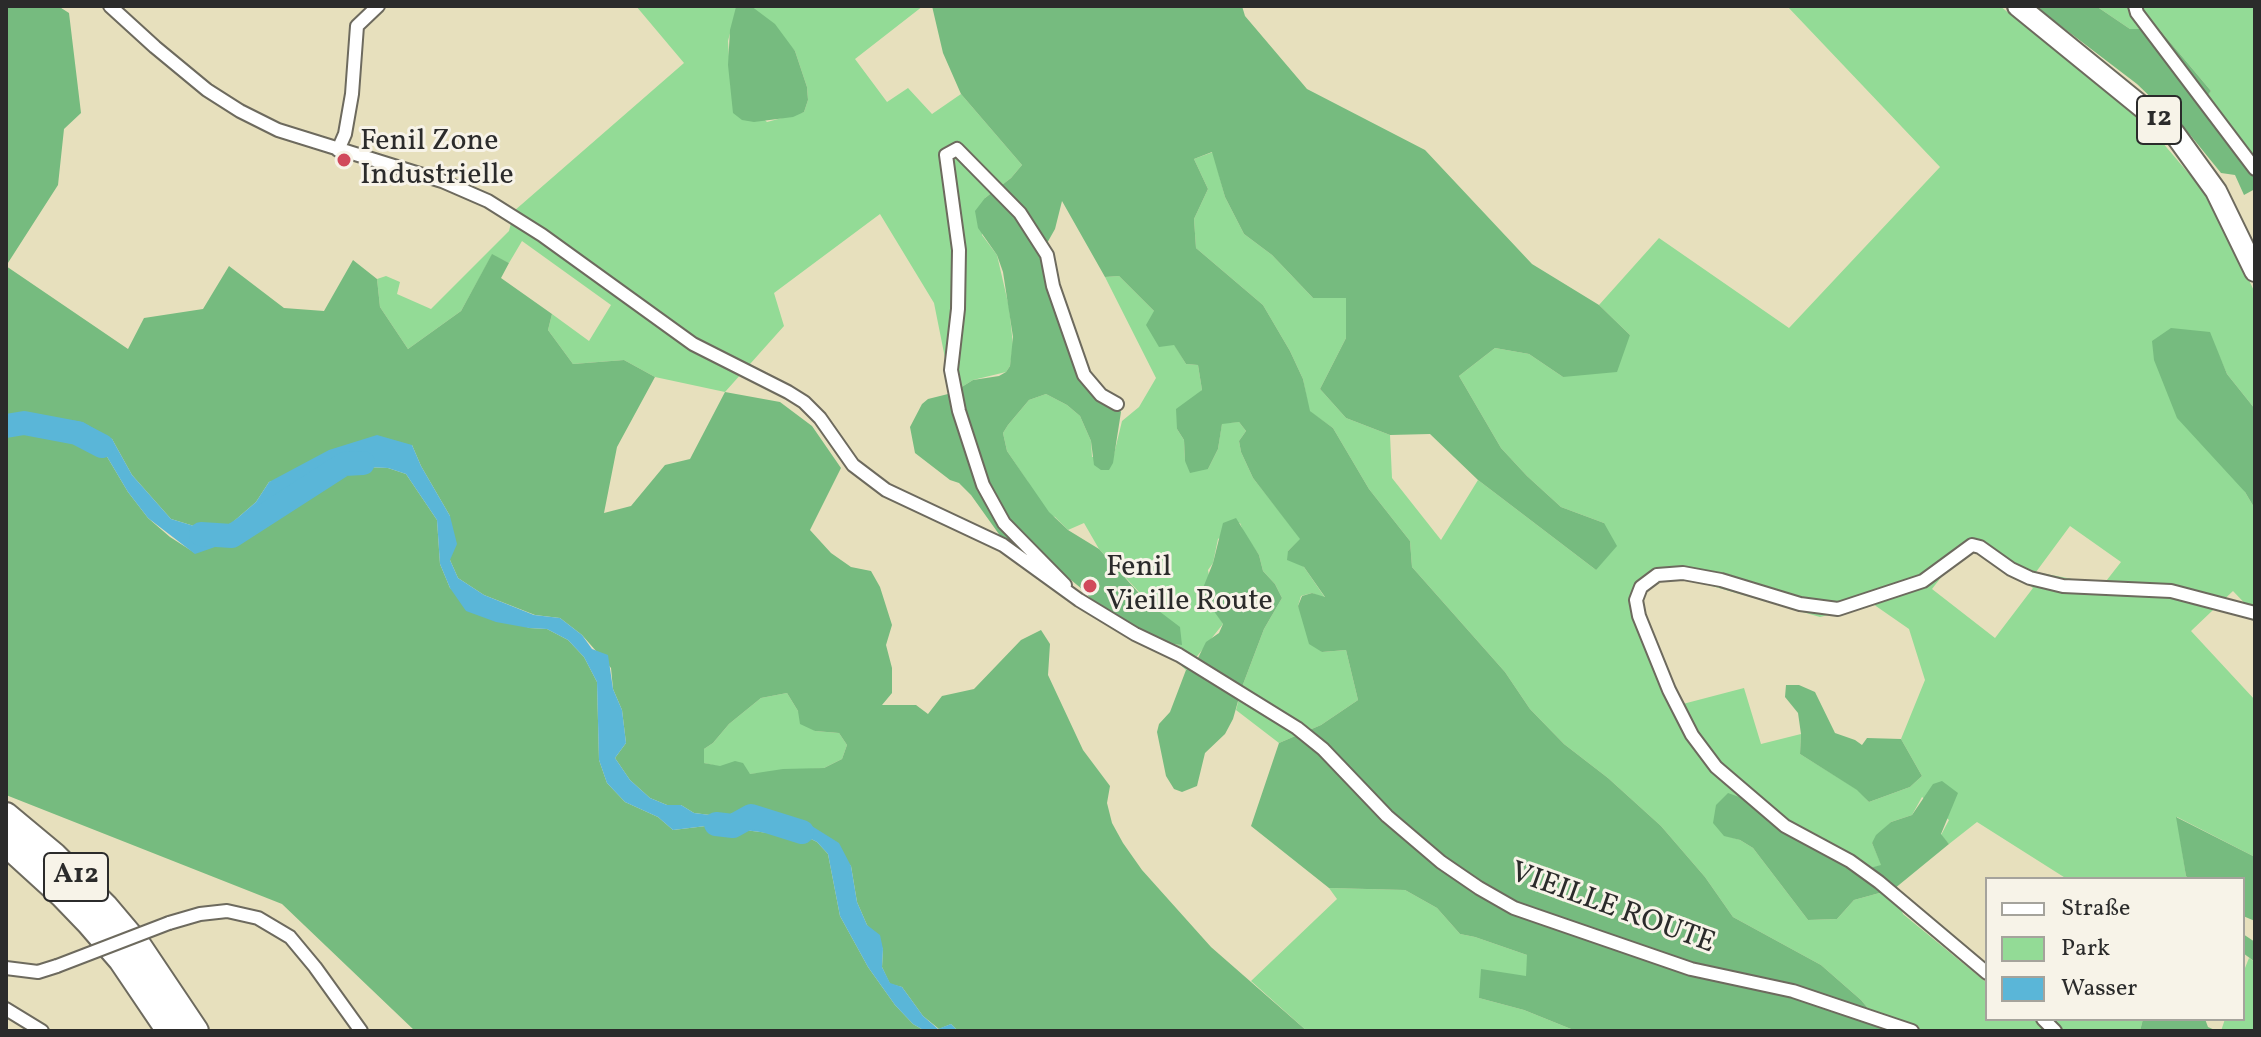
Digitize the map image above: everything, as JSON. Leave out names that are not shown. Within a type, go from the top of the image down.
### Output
[{"type":"highway","name":"A12","points":[[6,815],[54,855],[106,907],[157,971],[196,1031]]},
{"type":"highway","name":"A12","points":[[6,844],[89,923],[121,960],[169,1031]]},
{"type":"main road","name":"12","points":[[2018,6],[2174,133],[2216,191],[2255,271]]},
{"type":"street","points":[[110,6],[207,90],[240,111],[278,130],[442,181],[478,196],[519,220],[693,344],[804,402],[820,418],[847,458],[886,490],[1003,545],[1079,600]]},
{"type":"street","points":[[338,150],[345,134],[352,94],[357,26],[378,6]]},
{"type":"street","points":[[2135,6],[2137,13],[2255,169]]},
{"type":"street","points":[[1079,600],[1004,523],[983,485],[959,411],[951,370],[958,309],[959,250],[946,155],[957,149],[1020,213],[1047,255],[1053,286],[1084,375],[1101,395],[1117,404]]},
{"type":"street","points":[[1985,971],[1879,882],[1850,861],[1774,818],[1716,767],[1692,735],[1669,690],[1639,616],[1636,600],[1641,587],[1657,575],[1683,573],[1721,580],[1800,604],[1838,609],[1923,581],[1972,545],[2030,578],[2085,587],[2122,586],[2171,591],[2255,613]]},
{"type":"street","name":"VIEILLE ROUTE","points":[[1079,600],[1135,634],[1179,655],[1297,728],[1323,749],[1387,816],[1441,862],[1499,900],[1691,969],[1793,991],[1912,1031]]},
{"type":"street","points":[[6,968],[38,972],[169,923],[200,914],[227,911],[258,918],[290,937],[361,1031]]},
{"type":"street","points":[[6,1009],[42,1031]]},
{"type":"green space","points":[[6,6],[58,6],[69,13],[81,113],[64,129],[58,185],[6,266]]},
{"type":"green space","points":[[636,6],[737,6],[728,41],[731,88],[767,122],[804,112],[808,100],[807,87],[795,51],[751,6],[923,6],[855,59],[887,102],[908,88],[932,114],[961,94],[1022,165],[985,198],[982,235],[997,255],[1009,307],[1013,345],[1006,372],[973,380],[952,393],[934,303],[880,214],[774,293],[784,326],[725,392],[655,377],[624,360],[573,364],[548,330],[552,314],[589,341],[611,305],[522,241],[509,263],[492,255],[461,311],[408,349],[380,307],[377,279],[386,276],[400,282],[397,294],[431,309],[509,231],[514,211],[684,63]]},
{"type":"green space","points":[[751,6],[775,24],[795,51],[808,100],[804,112],[793,117],[754,122],[742,120],[733,113],[728,65],[730,30],[736,7]]},
{"type":"green space","points":[[932,6],[1242,6],[1245,16],[1307,89],[1425,150],[1532,264],[1599,305],[1630,335],[1617,372],[1563,377],[1529,354],[1495,348],[1459,376],[1501,448],[1527,476],[1561,507],[1604,523],[1617,546],[1596,570],[1478,480],[1430,434],[1390,435],[1346,418],[1320,389],[1346,338],[1346,298],[1313,298],[1272,255],[1244,234],[1225,197],[1212,152],[1194,159],[1208,189],[1194,219],[1196,248],[1263,305],[1303,379],[1310,411],[1333,428],[1369,489],[1410,541],[1412,567],[1505,672],[1530,709],[1564,744],[1608,778],[1661,826],[1705,877],[1733,917],[1821,965],[1861,1000],[1887,1031],[1576,1031],[1524,1010],[1479,998],[1481,969],[1526,976],[1527,955],[1460,934],[1437,908],[1405,890],[1329,888],[1251,826],[1279,743],[1321,725],[1358,700],[1346,650],[1322,652],[1309,644],[1298,606],[1302,596],[1312,593],[1325,597],[1304,567],[1287,560],[1288,551],[1300,539],[1253,478],[1241,452],[1239,441],[1246,431],[1239,422],[1222,424],[1218,449],[1208,469],[1190,473],[1185,461],[1184,440],[1177,429],[1176,409],[1202,390],[1198,365],[1186,364],[1174,345],[1159,347],[1146,325],[1154,311],[1119,276],[1105,277],[1062,201],[1055,229],[1046,245],[1084,375],[1117,404],[1121,412],[1113,463],[1109,470],[1101,470],[1094,465],[1091,441],[1080,416],[1046,394],[1029,400],[1008,425],[1003,433],[1007,451],[1049,512],[1068,530],[1099,549],[1147,602],[1180,627],[1182,645],[1157,643],[1094,602],[1038,553],[1001,537],[959,483],[950,480],[915,453],[910,427],[922,404],[928,399],[952,393],[973,380],[999,376],[1010,366],[1013,337],[1003,272],[997,255],[978,228],[975,211],[1022,165],[961,94],[943,53]]},
{"type":"green space","points":[[1787,6],[2000,6],[2145,122],[2212,201],[2255,293],[2255,409],[2227,374],[2209,333],[2245,492],[2255,509],[2255,614],[2233,591],[2191,631],[2255,700],[2255,857],[2177,817],[2187,877],[2064,877],[1977,822],[1949,844],[1941,835],[1949,820],[1922,797],[1912,815],[1891,822],[1872,843],[1882,866],[1870,868],[1826,839],[1724,835],[1753,848],[1808,920],[1837,919],[1854,900],[1894,889],[1903,914],[1985,981],[1985,1021],[2142,1021],[2140,1031],[1887,1031],[1861,1000],[1821,965],[1733,917],[1705,877],[1661,826],[1608,778],[1564,744],[1530,709],[1505,672],[1412,567],[1410,541],[1369,489],[1333,428],[1309,411],[1303,379],[1263,305],[1196,248],[1194,219],[1208,189],[1194,159],[1213,152],[1225,197],[1244,234],[1272,255],[1313,298],[1346,298],[1346,338],[1320,389],[1346,418],[1390,435],[1392,478],[1441,540],[1478,480],[1596,570],[1604,523],[1561,507],[1527,476],[1501,448],[1459,376],[1495,348],[1529,354],[1563,377],[1630,335],[1599,305],[1659,238],[1789,328],[1940,167]],"holes":[[[2070,526],[2121,562],[2103,585],[2036,572]],[[1971,539],[2033,588],[1995,638],[1932,589]],[[1660,581],[1698,582],[1820,617],[1873,604],[1909,629],[1925,680],[1901,739],[1922,776],[1910,787],[1869,802],[1858,790],[1800,754],[1801,734],[1761,744],[1744,688],[1679,705],[1644,623],[1641,602],[1647,590]]]},
{"type":"green space","points":[[2096,6],[2255,6],[2255,178],[2199,105],[2211,91],[2159,29],[2130,29]]},
{"type":"green space","points":[[2096,6],[2130,29],[2159,29],[2211,91],[2199,106],[2255,178],[2255,189],[2244,195],[2235,175],[2221,173],[2191,136],[2137,84],[2036,7]]},
{"type":"green space","points":[[492,254],[509,263],[501,278],[552,314],[548,330],[573,364],[624,360],[655,377],[617,447],[604,513],[631,506],[665,465],[690,459],[725,392],[780,402],[812,426],[841,468],[810,530],[831,553],[851,567],[871,571],[880,587],[892,625],[886,645],[892,668],[892,693],[882,705],[916,705],[928,714],[942,696],[974,689],[1021,640],[1041,630],[1050,644],[1048,675],[1083,750],[1110,786],[1107,803],[1112,823],[1123,843],[1142,870],[1211,947],[1307,1031],[958,1031],[951,1024],[939,1029],[923,1016],[902,987],[890,984],[882,967],[883,949],[857,902],[851,866],[807,823],[775,823],[694,813],[681,805],[667,805],[650,798],[630,780],[615,758],[626,743],[622,710],[613,689],[611,668],[582,635],[560,618],[535,615],[484,595],[458,578],[450,560],[450,516],[412,445],[269,482],[256,502],[226,528],[194,526],[171,519],[132,475],[112,439],[51,417],[6,421],[6,266],[128,349],[144,318],[203,309],[229,266],[284,308],[324,311],[353,260],[377,279],[380,307],[408,349],[461,311]],"holes":[[[787,693],[798,711],[800,724],[815,731],[839,733],[847,745],[842,759],[824,768],[750,774],[743,763],[735,761],[720,766],[704,763],[704,749],[761,698]]]},
{"type":"green space","points":[[1119,276],[1154,311],[1186,364],[1198,365],[1202,390],[1177,429],[1184,440],[1185,461],[1208,469],[1218,449],[1222,423],[1239,422],[1246,431],[1239,441],[1241,452],[1253,478],[1301,539],[1288,551],[1304,567],[1326,599],[1312,593],[1301,596],[1298,606],[1322,652],[1346,650],[1358,700],[1321,725],[1279,743],[1236,710],[1264,629],[1282,598],[1263,571],[1259,555],[1240,523],[1218,539],[1213,563],[1208,570],[1215,610],[1223,624],[1186,670],[1157,643],[1181,645],[1153,607],[1099,549],[1084,523],[1068,530],[1055,517],[1038,512],[1028,482],[1007,451],[1003,433],[1008,425],[1029,400],[1046,394],[1080,416],[1091,441],[1092,457],[1114,454],[1122,421],[1139,407],[1156,378],[1105,277]]},
{"type":"green space","points":[[2171,328],[2210,332],[2227,374],[2255,409],[2255,509],[2245,492],[2177,418],[2154,360],[2152,341]]},
{"type":"green space","points":[[24,423],[77,433],[106,455],[148,518],[195,553],[261,517],[296,489],[326,472],[365,467],[388,468],[406,474],[437,520],[440,564],[450,588],[529,628],[547,629],[568,640],[584,657],[597,682],[599,760],[607,783],[625,802],[658,817],[673,830],[706,826],[809,838],[817,842],[828,854],[840,916],[868,967],[895,1005],[913,1024],[925,1031],[415,1031],[282,904],[6,795],[6,433]]},
{"type":"green space","points":[[1236,518],[1259,555],[1263,571],[1282,598],[1264,629],[1233,719],[1225,734],[1205,753],[1197,786],[1182,792],[1174,789],[1166,776],[1157,732],[1159,724],[1170,712],[1186,670],[1198,658],[1206,642],[1219,633],[1223,624],[1204,597],[1203,588],[1223,523]]},
{"type":"green space","points":[[1786,685],[1799,685],[1815,692],[1835,733],[1862,745],[1867,738],[1901,739],[1922,776],[1910,787],[1869,802],[1857,790],[1800,754],[1798,713],[1785,697]]},
{"type":"green space","points":[[787,693],[815,731],[839,733],[847,745],[842,759],[824,768],[750,774],[704,763],[704,749],[729,724],[761,698]]},
{"type":"green space","points":[[1942,781],[1958,793],[1941,834],[1949,844],[1894,889],[1854,900],[1837,919],[1808,920],[1753,848],[1740,840],[1724,836],[1713,823],[1716,805],[1728,793],[1767,807],[1794,830],[1826,839],[1870,868],[1881,865],[1872,843],[1876,835],[1891,822],[1912,815],[1933,784]]},
{"type":"green space","points":[[2176,817],[2255,857],[2255,921],[2245,917],[2245,877],[2186,876]]},
{"type":"green space","points":[[1329,888],[1405,890],[1437,908],[1460,934],[1527,955],[1527,976],[1479,998],[1524,1010],[1576,1031],[1307,1031],[1251,981],[1337,899]]},
{"type":"green space","points":[[2245,935],[2255,942],[2255,962],[2245,954]]},
{"type":"green space","points":[[2249,958],[2255,962],[2255,1031],[2221,1031],[2224,1021],[2245,1021],[2245,968]]},
{"type":"green space","points":[[2142,1021],[2206,1021],[2208,1027],[2217,1031],[2140,1031]]},
{"type":"water","points":[[51,417],[83,422],[112,439],[132,475],[171,519],[194,526],[226,528],[256,502],[269,482],[329,450],[377,435],[412,445],[450,516],[457,544],[450,560],[458,578],[484,595],[534,615],[560,618],[582,635],[592,649],[608,655],[613,689],[622,710],[626,743],[615,758],[630,780],[650,798],[667,805],[681,805],[694,813],[775,823],[807,823],[839,843],[851,866],[857,902],[867,925],[880,935],[882,967],[890,983],[902,987],[923,1016],[938,1029],[951,1024],[958,1031],[925,1031],[913,1024],[895,1005],[868,967],[840,916],[828,854],[817,842],[809,838],[706,826],[673,830],[658,817],[625,802],[607,783],[599,760],[597,682],[584,657],[568,640],[547,629],[496,622],[466,611],[450,588],[440,564],[437,520],[406,474],[388,468],[365,467],[326,472],[296,489],[215,547],[195,554],[148,518],[106,455],[77,433],[24,423],[6,433],[6,421]]},
{"type":"waterway","points":[[6,426],[24,423],[77,433],[102,446]]},
{"type":"waterway","points":[[201,534],[232,536],[344,464],[363,463]]},
{"type":"waterway","points":[[716,824],[733,826],[751,816],[802,832]]},
{"type":"place","name":"Fenil Zone Industrielle","points":[[344,160]]},
{"type":"place","name":"Fenil Vieille Route","points":[[1090,586]]}]
